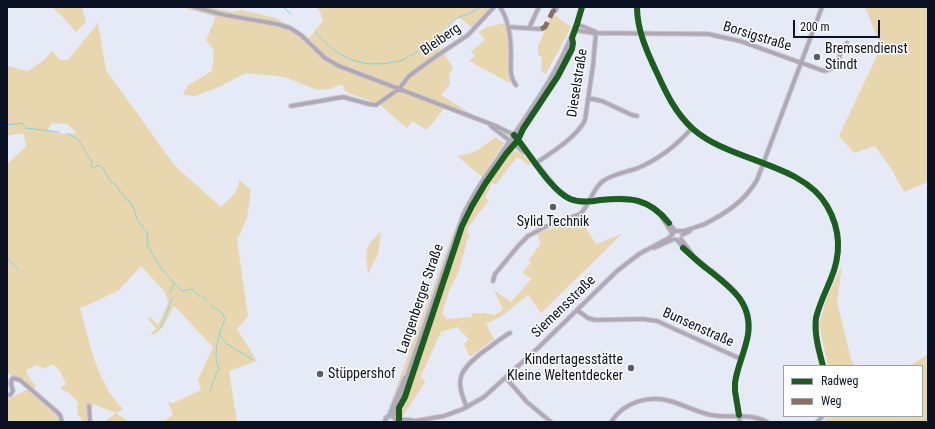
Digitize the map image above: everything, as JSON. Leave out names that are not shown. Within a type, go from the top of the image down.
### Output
[{"type":"main road","name":"Langenberger Straße","points":[[385,422],[386,418],[393,419],[456,232],[463,216],[476,191],[556,71],[578,24],[582,7]]},
{"type":"street","points":[[194,7],[285,27],[301,35],[318,53],[332,62],[496,126],[514,135],[557,189],[564,195],[576,201],[589,202],[626,198],[644,203],[656,210],[666,219],[677,236],[696,259],[732,289],[740,298],[744,307],[747,315],[748,336],[735,384],[740,422]]},
{"type":"street","name":"Bleiberg","points":[[291,106],[343,97],[376,105],[399,89],[409,76],[471,32],[494,7]]},
{"type":"street","points":[[501,7],[508,27],[511,74],[513,82],[516,86]]},
{"type":"street","points":[[529,28],[539,7]]},
{"type":"street","points":[[636,7],[641,34],[651,61],[677,110],[692,128],[713,143],[736,154],[798,178],[823,199],[834,222],[838,235],[838,252],[833,273],[819,308],[816,322],[817,338],[823,365]]},
{"type":"street","name":"Siemensstraße","points":[[409,422],[444,416],[467,407],[484,397],[628,262],[645,251],[705,224],[729,211],[745,197],[757,180],[822,7]]},
{"type":"street","name":"Borsigstraße","points":[[578,24],[596,32]]},
{"type":"street","points":[[508,27],[542,29]]},
{"type":"street","name":"Borsigstraße","points":[[575,30],[641,34],[698,34],[724,37],[740,41],[822,70],[830,70],[835,67],[842,48],[847,43]]},
{"type":"street","name":"Dieselstraße","points":[[536,163],[556,150],[582,126],[585,120],[596,32]]},
{"type":"street","points":[[588,98],[602,101],[637,116]]},
{"type":"street","points":[[484,122],[495,128],[530,156]]},
{"type":"street","points":[[493,281],[496,274],[528,236],[544,227],[580,214],[589,202],[597,187],[604,181],[654,160],[675,145],[692,128]]},
{"type":"street","name":"Bunsenstraße","points":[[577,310],[588,318],[595,320],[643,319],[657,321],[741,359]]},
{"type":"street","points":[[467,407],[461,393],[460,385],[461,376],[466,367],[472,360],[510,332]]},
{"type":"street","points":[[10,395],[13,391],[11,380],[16,378],[27,385],[53,408],[60,415],[62,422]]},
{"type":"street","points":[[506,378],[527,402],[551,422]]},
{"type":"street","points":[[611,422],[620,411],[629,405],[650,399],[671,402],[710,415],[732,417],[752,416],[767,422]]},
{"type":"street","points":[[89,406],[90,422]]},
{"type":"street","name":"Siemensstraße","points":[[393,419],[416,421]]},
{"type":"shaded area","points":[[52,7],[82,7],[86,22],[76,32]]},
{"type":"shaded area","points":[[181,7],[207,7],[234,12],[241,10],[276,18],[309,38],[323,21],[317,7],[491,7],[473,28],[458,17],[438,36],[441,49],[453,68],[449,75],[450,84],[441,95],[470,113],[447,105],[427,130],[412,121],[407,128],[379,104],[346,92],[342,84],[330,89],[317,90],[285,77],[246,73],[219,87],[195,96],[183,95],[188,85],[212,71],[214,50],[206,40],[216,17]]},
{"type":"shaded area","points":[[863,7],[928,7],[928,182],[904,192],[892,170],[875,146],[854,153],[839,136],[881,47],[866,9]]},
{"type":"shaded area","points":[[552,13],[571,27],[546,74],[541,71],[542,57],[538,55],[538,47]]},
{"type":"shaded area","points":[[98,23],[106,70],[175,166],[221,207],[236,191],[239,179],[251,190],[247,218],[237,240],[248,316],[237,329],[257,361],[229,371],[237,422],[163,422],[173,415],[168,402],[173,403],[201,390],[198,380],[213,347],[174,306],[163,327],[154,335],[151,334],[156,328],[148,319],[150,317],[158,325],[168,303],[165,292],[141,266],[119,290],[80,308],[95,362],[100,374],[106,387],[123,409],[116,413],[93,404],[91,415],[87,418],[86,422],[83,422],[78,416],[77,405],[79,404],[69,393],[61,389],[61,387],[66,384],[60,371],[53,364],[43,369],[37,365],[26,370],[28,376],[36,386],[34,389],[54,407],[63,422],[7,422],[7,400],[28,389],[7,372],[7,164],[26,146],[24,135],[22,133],[7,136],[7,66],[28,71],[44,60],[52,51],[60,60],[68,60]],"holes":[[[52,123],[67,124],[77,133],[64,134],[48,130]]]},
{"type":"shaded area","points":[[505,23],[507,27],[510,83],[469,61],[475,56],[471,51],[485,40],[479,32],[487,27]]},
{"type":"shaded area","points":[[495,137],[504,143],[482,177],[457,156],[478,150]]},
{"type":"shaded area","points":[[512,150],[520,152],[531,163],[529,165],[517,157],[496,184],[492,183],[485,198],[489,200],[469,226],[467,232],[470,236],[467,240],[458,273],[449,291],[442,313],[446,319],[471,317],[473,313],[495,315],[503,309],[494,290],[511,302],[531,279],[522,272],[531,263],[529,260],[541,243],[537,234],[580,218],[596,244],[622,234],[541,313],[528,295],[503,315],[486,324],[494,339],[470,357],[464,344],[469,339],[457,327],[441,332],[421,376],[425,382],[403,416],[400,416],[408,396],[414,372],[462,230],[477,199]]},
{"type":"shaded area","points":[[457,221],[411,360],[388,410]]},
{"type":"shaded area","points":[[381,232],[378,254],[368,274],[366,255],[368,246]]},
{"type":"shaded area","points":[[842,265],[837,302],[851,359],[854,365],[828,365],[819,325],[827,297]]},
{"type":"shaded area","points":[[928,354],[928,422],[823,422],[828,417],[923,417],[923,365],[912,365]]},
{"type":"shaded area","points":[[116,413],[129,422],[104,422]]},
{"type":"waterway","points":[[283,7],[291,14]]},
{"type":"waterway","points":[[316,32],[323,41],[350,59],[371,64],[396,62],[413,55],[448,29],[450,24],[457,18],[471,13],[480,7]]},
{"type":"waterway","points":[[7,125],[22,123],[26,128],[59,132]]},
{"type":"waterway","points":[[66,133],[80,142],[92,161],[91,166],[95,168],[98,165],[103,168],[110,181],[114,183],[127,200],[130,201],[135,211],[137,220],[147,232],[148,243],[146,246],[149,247],[163,270],[182,291],[192,289],[199,296]]},
{"type":"waterway","points":[[7,257],[18,270]]},
{"type":"waterway","points":[[170,293],[174,283]]},
{"type":"waterway","points":[[203,296],[207,301]]},
{"type":"waterway","points":[[160,328],[165,319],[172,298]]},
{"type":"waterway","points":[[210,391],[216,373],[219,369],[216,350],[225,319],[222,313],[211,305]]},
{"type":"waterway","points":[[220,335],[227,344],[253,360]]},
{"type":"marked path","points":[[541,29],[545,27],[553,11],[556,10]]},
{"type":"cycle path","points":[[399,422],[399,408],[405,397],[462,226],[485,184],[506,154],[518,140],[523,129],[558,76],[572,49],[572,38],[582,7]]},
{"type":"cycle path","points":[[637,7],[637,16],[643,41],[668,96],[681,117],[693,129],[708,140],[726,149],[784,171],[801,180],[816,192],[832,215],[837,234],[838,253],[834,272],[820,304],[816,318],[816,336],[823,365]]},
{"type":"cycle path","points":[[514,135],[547,179],[555,188],[570,199],[585,202],[611,199],[630,199],[654,208],[669,223]]},
{"type":"cycle path","points":[[683,248],[738,296],[747,313],[749,323],[748,335],[737,371],[735,383],[739,415]]},
{"type":"place","name":"Bremsendienst Stindt","points":[[817,57]]},
{"type":"place","name":"Sylid Technik","points":[[553,207]]},
{"type":"place","name":"Kindertagesstätte Kleine Weltentdecker","points":[[631,368]]},
{"type":"place","name":"Stüppershof","points":[[320,374]]}]
